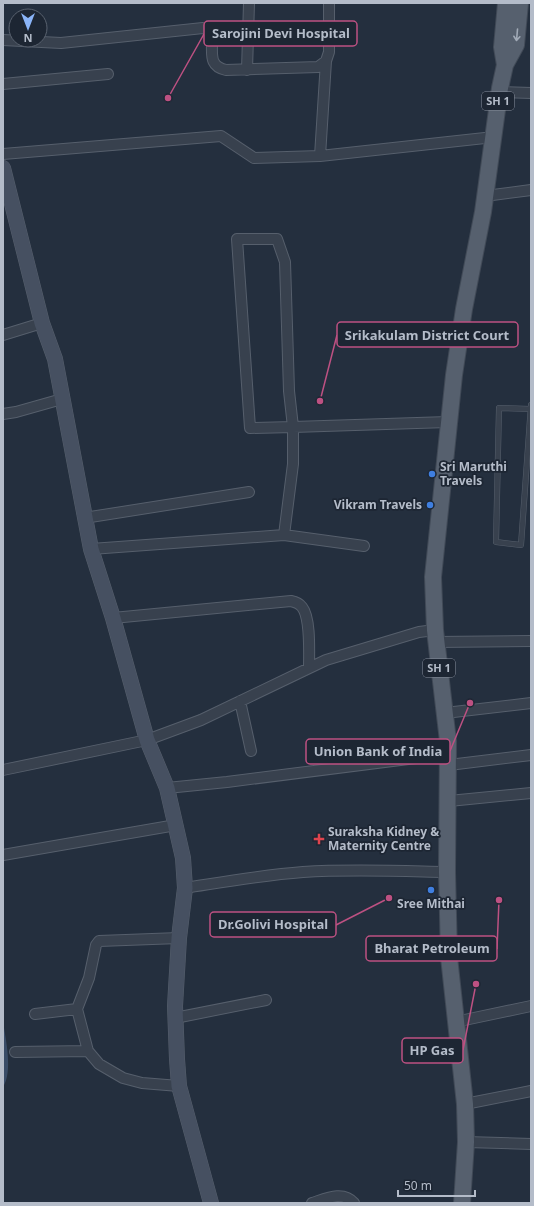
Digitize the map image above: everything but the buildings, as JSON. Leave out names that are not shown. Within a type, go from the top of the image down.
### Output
[{"type":"main road","name":"SH 1","points":[[505,64],[502,47],[506,3]]},
{"type":"main road","name":"SH 1","points":[[462,1203],[466,1142],[464,1104],[449,957],[447,872],[449,801],[448,759],[445,713],[435,636],[434,577],[448,422],[463,316],[485,196],[499,92],[505,64],[516,45],[520,3]]},
{"type":"street","points":[[247,70],[249,3]]},
{"type":"street","points":[[320,156],[326,61],[329,52],[329,3]]},
{"type":"street","points":[[527,3],[531,4]]},
{"type":"street","points":[[3,40],[61,43],[203,28],[210,31],[213,38],[212,62],[217,68],[226,70],[247,70],[318,67],[326,61]]},
{"type":"street","points":[[3,84],[108,74]]},
{"type":"street","points":[[499,92],[531,93]]},
{"type":"street","points":[[3,154],[221,136],[254,158],[320,156],[494,137]]},
{"type":"street","points":[[3,168],[42,323],[55,359],[91,549],[113,618],[147,740],[167,788],[183,858],[185,888],[179,938],[175,1018],[179,1086],[211,1203]]},
{"type":"street","points":[[485,196],[531,190]]},
{"type":"street","points":[[284,535],[293,464],[293,427],[289,391],[285,262],[277,239],[236,239],[250,428],[293,427],[448,422]]},
{"type":"street","points":[[3,335],[42,323]]},
{"type":"street","points":[[3,414],[16,412],[62,399]]},
{"type":"street","points":[[84,518],[249,492]]},
{"type":"street","points":[[91,549],[284,535],[364,546]]},
{"type":"street","points":[[113,618],[291,601],[297,603],[305,611],[308,631],[309,668]]},
{"type":"street","points":[[3,770],[147,740],[201,720],[326,660],[419,632],[435,636],[531,641]]},
{"type":"street","points":[[240,701],[251,751]]},
{"type":"street","points":[[445,713],[531,703]]},
{"type":"street","points":[[167,788],[448,759],[531,755]]},
{"type":"street","points":[[449,801],[531,793]]},
{"type":"street","points":[[3,855],[176,825]]},
{"type":"street","points":[[185,888],[303,872],[358,870],[447,872]]},
{"type":"street","points":[[179,938],[99,941],[96,945],[90,978],[77,1009],[88,1051],[99,1064],[123,1078],[142,1083],[179,1086]]},
{"type":"street","points":[[175,1018],[266,1000]]},
{"type":"street","points":[[455,1022],[531,1006]]},
{"type":"street","points":[[35,1014],[77,1009]]},
{"type":"street","points":[[15,1052],[88,1051]]},
{"type":"street","points":[[464,1104],[531,1091]]},
{"type":"street","points":[[466,1142],[531,1144]]},
{"type":"street","points":[[312,1203],[342,1196],[347,1196],[354,1203]]},
{"type":"lane","points":[[531,407],[521,545],[496,542],[499,408],[531,407]]},
{"type":"water","points":[[3,1022],[7,1047],[8,1073],[3,1087]]},
{"type":"place","name":"Sarojini Devi Hospital","points":[[168,98]]},
{"type":"place","name":"Srikakulam District Court","points":[[320,401]]},
{"type":"place","name":"Sri Maruthi Travels","points":[[432,474]]},
{"type":"place","name":"Vikram Travels","points":[[430,505]]},
{"type":"place","name":"Union Bank of India","points":[[470,703]]},
{"type":"place","name":"Suraksha Kidney & Maternity Centre","points":[[319,839]]},
{"type":"place","name":"Sree Mithai","points":[[431,890]]},
{"type":"place","name":"Dr.Golivi Hospital","points":[[389,898]]},
{"type":"place","name":"Bharat Petroleum","points":[[499,900]]},
{"type":"place","name":"HP Gas","points":[[476,984]]}]
